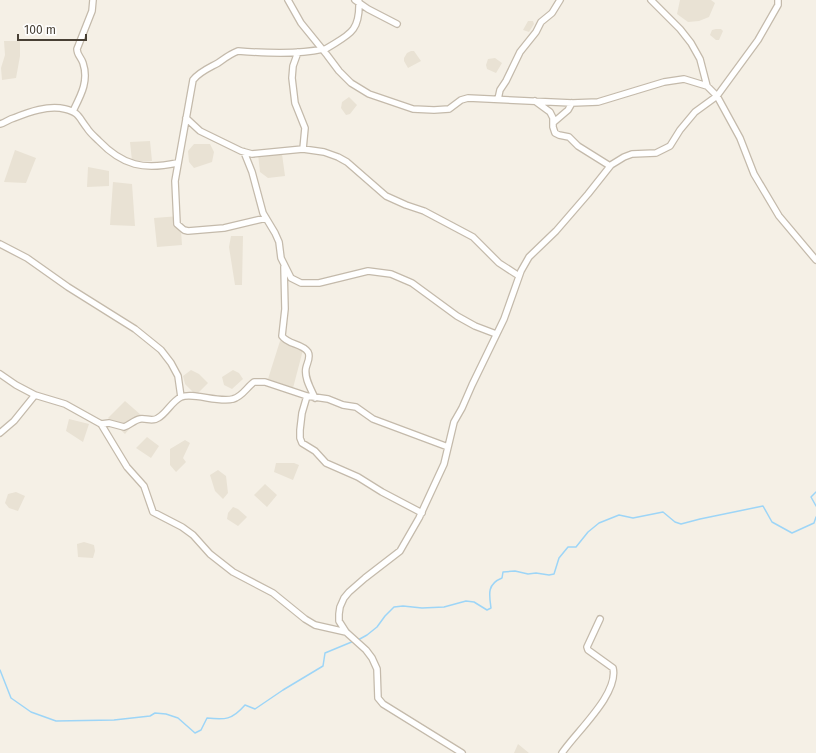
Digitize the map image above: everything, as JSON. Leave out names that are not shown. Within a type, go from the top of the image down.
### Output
[{"type":"street","points":[[73,111],[85,86],[86,79],[82,61],[77,53],[77,49],[92,11],[93,0]]},
{"type":"street","points":[[288,0],[301,23],[339,71],[351,83],[369,94],[413,108],[449,109],[461,100],[468,98],[572,103],[598,102],[664,82],[684,80],[707,86],[717,96],[740,138],[754,174],[779,216],[816,260]]},
{"type":"street","points":[[498,99],[503,84],[520,52],[536,32],[541,22],[552,13],[560,0]]},
{"type":"street","points":[[651,0],[680,29],[691,43],[700,59],[707,86]]},
{"type":"street","points":[[462,753],[383,704],[378,698],[377,669],[372,658],[366,650],[346,632],[339,621],[338,614],[344,598],[365,578],[400,550],[422,512],[444,464],[454,422],[504,319],[519,276],[529,257],[551,236],[588,194],[610,166],[632,154],[656,153],[670,146],[680,130],[695,112],[717,96],[758,40],[778,5],[778,0]]},
{"type":"street","points":[[266,218],[224,228],[188,230],[177,224],[175,181],[177,163],[193,80],[201,72],[218,63],[230,53],[238,51],[298,52],[323,50],[351,33],[358,19],[357,1]]},
{"type":"street","points":[[357,1],[368,9],[397,24]]},
{"type":"street","points":[[298,52],[293,66],[292,78],[295,103],[305,128],[303,149]]},
{"type":"street","points":[[535,101],[550,112],[554,122],[553,127],[555,133],[569,137],[578,146],[610,166]]},
{"type":"street","points":[[554,122],[560,118],[572,103]]},
{"type":"street","points":[[0,124],[32,111],[64,108],[73,111],[81,117],[87,128],[108,150],[121,160],[138,165],[155,166],[177,163]]},
{"type":"street","points":[[186,118],[200,131],[232,148],[244,152],[252,154],[303,149],[338,156],[386,196],[424,211],[473,237],[499,263],[519,276]]},
{"type":"street","points":[[244,152],[266,218],[275,233],[284,264],[291,278],[301,283],[319,283],[368,271],[391,274],[412,283],[457,316],[475,326],[496,334]]},
{"type":"street","points":[[0,244],[27,258],[68,287],[135,329],[161,350],[171,363],[178,376],[181,397]]},
{"type":"street","points":[[284,264],[285,309],[282,336],[287,341],[300,346],[308,352],[309,356],[306,376],[315,398]]},
{"type":"street","points":[[0,374],[16,385],[35,395],[65,404],[101,424],[127,467],[144,486],[153,512],[193,535],[210,554],[233,572],[273,593],[305,620],[315,625],[346,632]]},
{"type":"street","points":[[101,424],[109,423],[124,428],[140,419],[158,419],[181,397],[195,396],[225,400],[234,399],[244,393],[254,382],[265,382],[306,396],[328,399],[343,405],[356,407],[373,419],[448,447]]},
{"type":"street","points":[[0,433],[14,421],[35,395]]},
{"type":"street","points":[[306,396],[300,430],[300,438],[302,443],[315,451],[326,463],[358,477],[382,492],[422,512]]},
{"type":"street","points":[[562,753],[595,712],[610,690],[614,675],[613,668],[588,650],[590,641],[600,619]]},
{"type":"shaded area","points":[[680,0],[711,0],[715,3],[709,17],[699,21],[688,22],[677,14]]},
{"type":"shaded area","points":[[528,21],[533,21],[534,24],[529,32],[523,30]]},
{"type":"shaded area","points":[[721,29],[723,31],[719,40],[716,40],[710,35],[712,30]]},
{"type":"shaded area","points":[[4,41],[20,41],[20,56],[16,78],[2,80],[1,68],[5,55]]},
{"type":"shaded area","points":[[414,51],[421,61],[408,68],[404,58],[407,53]]},
{"type":"shaded area","points":[[495,58],[502,63],[496,73],[487,69],[486,65],[488,59]]},
{"type":"shaded area","points":[[349,97],[357,105],[350,114],[346,115],[341,108],[342,102]]},
{"type":"shaded area","points":[[150,141],[152,161],[132,161],[130,142]]},
{"type":"shaded area","points":[[194,144],[210,144],[214,152],[212,162],[194,168],[189,162],[188,151]]},
{"type":"shaded area","points":[[15,150],[36,158],[26,183],[4,182]]},
{"type":"shaded area","points":[[258,154],[282,154],[285,176],[268,178],[260,172]]},
{"type":"shaded area","points":[[88,167],[109,171],[109,186],[87,187]]},
{"type":"shaded area","points":[[113,182],[132,184],[135,226],[110,225]]},
{"type":"shaded area","points":[[180,216],[182,245],[157,247],[154,218]]},
{"type":"shaded area","points":[[231,236],[243,236],[242,285],[235,285],[229,247]]},
{"type":"shaded area","points":[[280,341],[303,350],[293,388],[268,379]]},
{"type":"shaded area","points":[[191,370],[199,374],[208,383],[196,395],[185,384],[183,376]]},
{"type":"shaded area","points":[[233,370],[239,373],[243,379],[232,389],[224,385],[222,377]]},
{"type":"shaded area","points":[[125,401],[141,415],[125,434],[108,418]]},
{"type":"shaded area","points":[[69,419],[89,424],[83,442],[66,431]]},
{"type":"shaded area","points":[[147,437],[159,446],[151,458],[136,448]]},
{"type":"shaded area","points":[[185,440],[190,443],[183,458],[186,462],[176,472],[170,465],[170,449]]},
{"type":"shaded area","points":[[276,463],[294,463],[299,465],[293,480],[274,472]]},
{"type":"shaded area","points":[[218,470],[226,476],[228,493],[223,499],[215,491],[210,475]]},
{"type":"shaded area","points":[[265,484],[277,495],[267,507],[254,495]]},
{"type":"shaded area","points":[[16,492],[25,496],[18,511],[9,508],[5,503],[8,494]]},
{"type":"shaded area","points":[[233,507],[238,509],[247,517],[238,526],[227,519],[228,513]]},
{"type":"shaded area","points":[[84,542],[94,545],[95,551],[93,558],[78,557],[77,544]]},
{"type":"shaded area","points":[[518,744],[529,753],[514,753]]},
{"type":"waterway","points":[[816,492],[811,497],[816,506]]},
{"type":"waterway","points":[[358,640],[377,627],[394,607],[444,607],[466,601],[474,602],[487,610],[491,608],[491,586],[497,580],[502,578],[503,572],[515,571],[528,574],[554,574],[559,558],[568,547],[576,547],[588,532],[599,523],[619,515],[633,518],[663,512],[675,522],[681,524],[763,506],[772,522],[792,533],[814,523],[816,517]]},
{"type":"waterway","points":[[0,670],[11,698],[31,712],[56,721],[114,720],[150,716],[155,713],[166,714],[178,718],[195,733],[201,730],[207,718],[228,718],[236,714],[245,705],[255,709],[323,666],[325,653],[354,641]]}]
